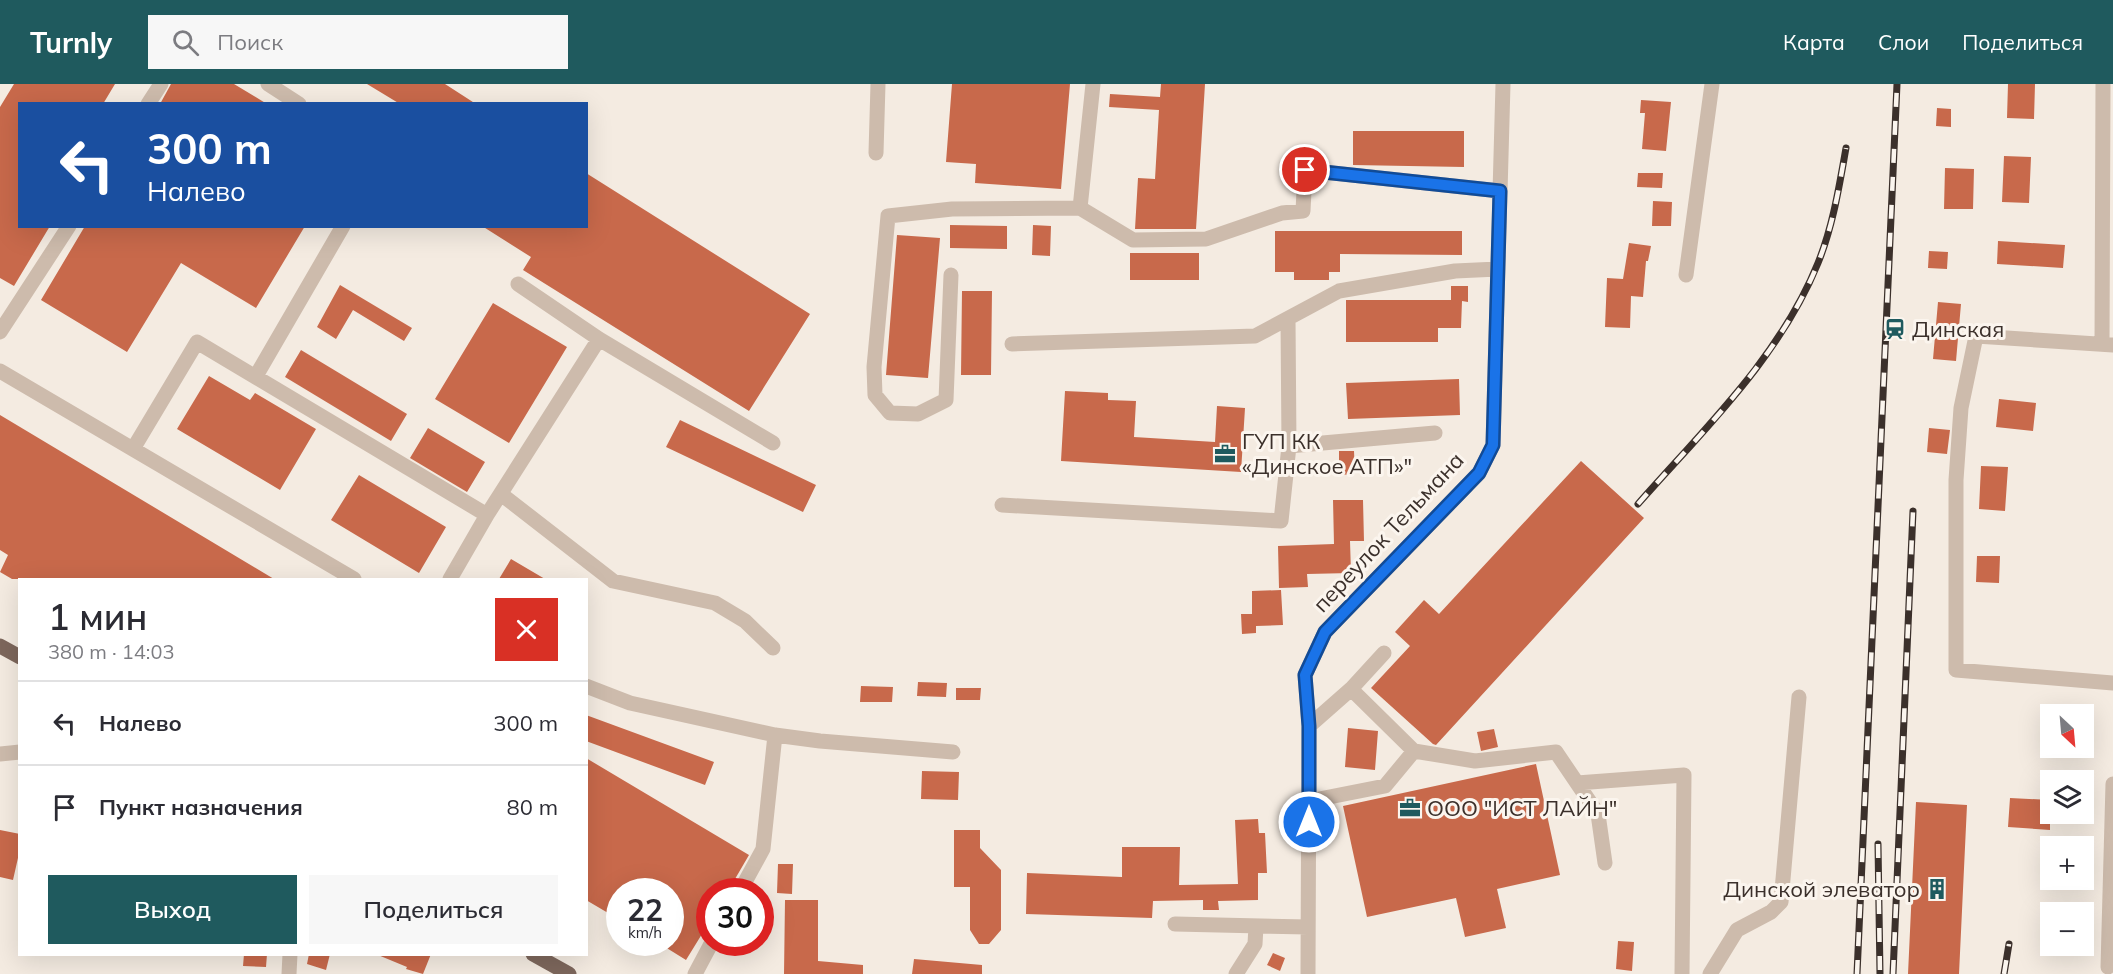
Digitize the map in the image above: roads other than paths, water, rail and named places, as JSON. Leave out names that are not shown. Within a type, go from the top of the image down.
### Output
[{"type":"main road","points":[[0,646],[18,656]]},
{"type":"main road","points":[[537,956],[569,974]]},
{"type":"street","points":[[149,102],[161,84]]},
{"type":"street","points":[[268,84],[296,102]]},
{"type":"street","points":[[876,153],[878,84]]},
{"type":"street","points":[[1080,208],[1093,84]]},
{"type":"street","name":"переулок Тельмана","points":[[1308,974],[1309,726],[1305,675],[1325,632],[1479,473],[1493,445],[1503,84]]},
{"type":"street","points":[[1686,275],[1712,84]]},
{"type":"street","points":[[2103,84],[2108,345],[1976,336],[1961,408],[1956,480],[1956,670],[2113,683]]},
{"type":"street","points":[[951,276],[946,400],[918,414],[890,413],[875,395],[874,367],[888,216],[952,209],[1080,208],[1133,240],[1206,240],[1282,213],[1303,211],[1305,170],[1500,191]]},
{"type":"street","points":[[0,332],[68,228]]},
{"type":"street","points":[[256,376],[342,228]]},
{"type":"street","points":[[1012,344],[1256,336],[1339,291],[1455,271],[1498,269]]},
{"type":"street","points":[[518,284],[598,339],[773,443]]},
{"type":"street","points":[[1002,505],[1281,520],[1289,446],[1288,319]]},
{"type":"street","points":[[451,578],[487,515],[598,339]]},
{"type":"street","points":[[133,449],[197,342],[487,515]]},
{"type":"street","points":[[0,371],[352,578]]},
{"type":"street","points":[[1289,446],[1435,433]]},
{"type":"street","points":[[501,494],[613,581],[714,603],[745,621],[773,648]]},
{"type":"street","points":[[1309,726],[1351,689],[1384,653]]},
{"type":"street","points":[[588,687],[630,703],[775,735],[953,752]]},
{"type":"street","points":[[1351,689],[1414,751],[1475,761],[1556,752],[1598,814],[1605,863]]},
{"type":"street","points":[[1710,974],[1737,930],[1771,912],[1781,902],[1799,698]]},
{"type":"street","points":[[747,878],[763,849],[775,735]]},
{"type":"street","points":[[1309,801],[1385,786],[1414,751]]},
{"type":"street","points":[[0,754],[18,752]]},
{"type":"street","points":[[1577,783],[1684,775],[1682,974]]},
{"type":"street","points":[[2108,967],[2113,784]]},
{"type":"street","points":[[1175,924],[1308,927]]},
{"type":"street","points":[[1236,974],[1255,944],[1256,926]]},
{"type":"street","points":[[289,974],[290,956]]},
{"type":"street","points":[[695,974],[705,956]]},
{"type":"railway","points":[[1857,974],[1897,84]]},
{"type":"railway","points":[[1638,504],[1714,420],[1762,361],[1783,330],[1802,297],[1828,235],[1846,148]]},
{"type":"railway","points":[[1893,974],[1913,511]]},
{"type":"railway","points":[[1878,844],[1880,974]]},
{"type":"railway","points":[[2004,974],[2009,944]]},
{"type":"place","name":"Динская","points":[[1895,329]]},
{"type":"place","name":"ГУП КК «Динское АТП»\"","points":[[1225,454]]},
{"type":"place","name":"ООО \"ИСТ ЛАЙН\"","points":[[1410,808]]},
{"type":"place","name":"Динской элеватор","points":[[1937,889]]}]
